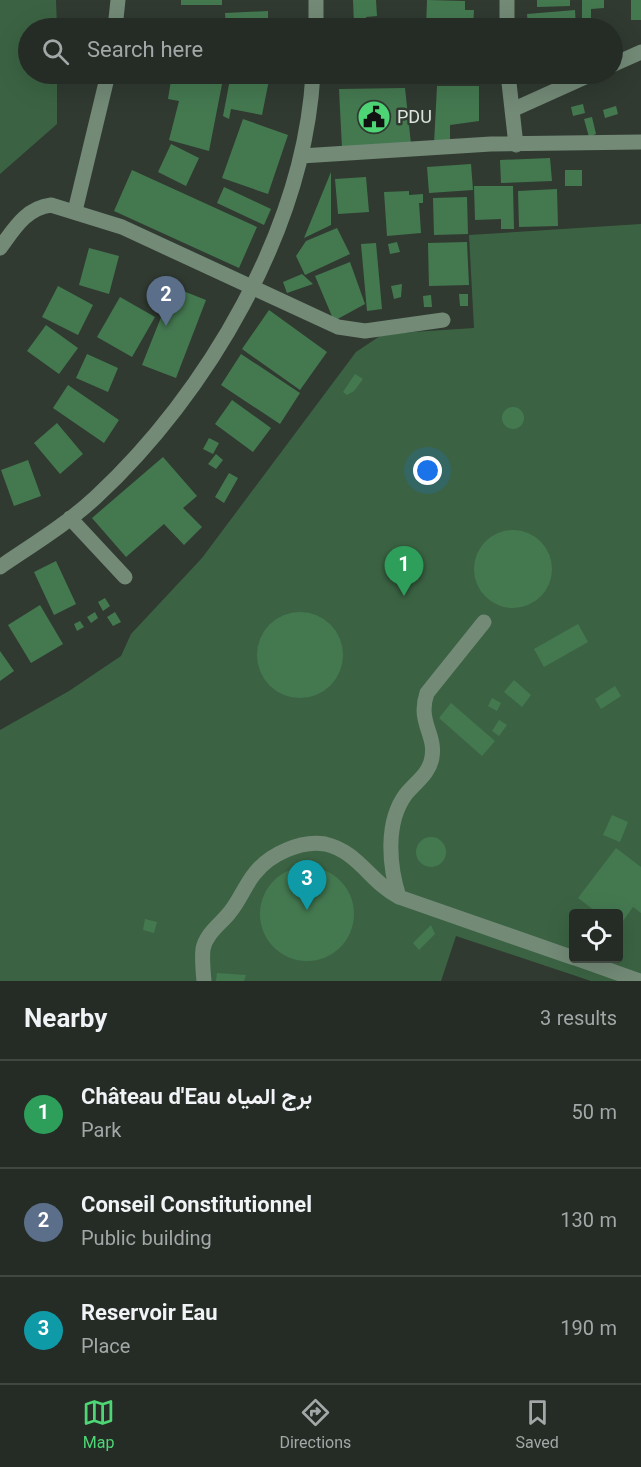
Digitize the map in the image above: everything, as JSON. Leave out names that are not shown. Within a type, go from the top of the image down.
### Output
[{"type":"street","points":[[116,18],[118,0]]},
{"type":"street","points":[[316,0],[316,18]]},
{"type":"street","points":[[507,0],[507,18]]},
{"type":"street","points":[[623,60],[641,52]]},
{"type":"street","points":[[75,211],[106,84]]},
{"type":"street","points":[[0,567],[95,498],[158,432],[201,377],[251,287],[287,208],[302,156],[312,84]]},
{"type":"street","points":[[509,84],[516,145]]},
{"type":"street","points":[[512,110],[570,84]]},
{"type":"street","points":[[302,156],[516,145],[641,142]]},
{"type":"street","points":[[0,248],[18,224],[35,210],[51,205],[122,227],[338,327],[387,328],[443,320]]},
{"type":"street","points":[[70,518],[125,577]]},
{"type":"street","points":[[399,897],[391,858],[394,825],[398,809],[430,765],[433,754],[423,715],[427,693],[484,622]]},
{"type":"street","points":[[204,981],[203,947],[217,924],[238,901],[255,872],[281,852],[306,845],[323,844],[352,856],[386,891],[399,897],[569,956]]},
{"type":"street","points":[[588,963],[640,981]]},
{"type":"green space","points":[[0,0],[56,0],[57,18],[18,18],[18,84],[57,84],[57,124],[0,174]]},
{"type":"green space","points":[[641,224],[641,981],[591,981],[456,936],[441,981],[0,981],[0,730],[69,691],[121,656],[131,634],[202,558],[356,352],[383,334],[474,328],[469,235]]},
{"type":"building","points":[[181,0],[222,0],[222,5],[181,5]]},
{"type":"building","points":[[353,0],[376,0],[377,16],[354,18]]},
{"type":"building","points":[[427,0],[465,1],[465,10],[474,10],[474,18],[426,18]]},
{"type":"building","points":[[537,0],[570,0],[570,6],[537,7]]},
{"type":"building","points":[[582,0],[604,0],[604,8],[591,9],[591,18],[582,18]]},
{"type":"building","points":[[631,0],[641,0],[641,20],[631,20]]},
{"type":"building","points":[[575,10],[575,18],[527,18],[527,14]]},
{"type":"building","points":[[268,11],[268,18],[225,18],[225,13]]},
{"type":"building","points":[[170,84],[222,84],[209,151],[169,140],[179,101],[168,99]]},
{"type":"building","points":[[229,84],[268,84],[262,115],[231,109],[229,119],[223,116]]},
{"type":"building","points":[[437,86],[479,86],[479,121],[450,125],[450,140],[434,144]]},
{"type":"building","name":"PDU","points":[[405,88],[411,144],[342,148],[339,89]]},
{"type":"building","points":[[583,104],[585,113],[573,116],[571,107]]},
{"type":"building","points":[[616,106],[618,114],[605,118],[603,110]]},
{"type":"building","points":[[592,117],[596,134],[589,137],[584,119]]},
{"type":"building","points":[[243,119],[288,135],[268,194],[222,178]]},
{"type":"building","points":[[171,144],[199,158],[186,186],[158,172]]},
{"type":"building","points":[[550,158],[552,181],[501,183],[500,160]]},
{"type":"building","points":[[471,164],[473,190],[429,193],[427,167]]},
{"type":"building","points":[[132,170],[257,227],[239,268],[114,211]]},
{"type":"building","points":[[565,170],[582,170],[582,186],[565,186]]},
{"type":"building","points":[[331,172],[331,225],[304,238]]},
{"type":"building","points":[[366,177],[369,212],[338,214],[335,179]]},
{"type":"building","points":[[474,186],[513,186],[514,229],[501,229],[501,219],[475,220]]},
{"type":"building","points":[[224,187],[271,209],[264,225],[217,203]]},
{"type":"building","points":[[557,189],[558,226],[519,227],[518,191]]},
{"type":"building","points":[[409,191],[409,195],[423,194],[423,203],[419,203],[421,233],[387,236],[384,192]]},
{"type":"building","points":[[467,197],[468,234],[434,235],[433,198]]},
{"type":"building","points":[[337,228],[350,254],[305,275],[296,256],[306,241]]},
{"type":"building","points":[[397,242],[400,252],[390,254],[388,244]]},
{"type":"building","points":[[467,242],[469,285],[429,286],[428,243]]},
{"type":"building","points":[[376,243],[382,309],[367,311],[361,244]]},
{"type":"building","points":[[89,248],[119,256],[109,294],[79,285]]},
{"type":"building","points":[[350,262],[365,304],[334,321],[315,276]]},
{"type":"building","points":[[302,274],[313,284],[287,293],[283,282]]},
{"type":"building","points":[[402,284],[401,297],[394,299],[391,286]]},
{"type":"building","points":[[58,286],[93,305],[78,335],[42,317]]},
{"type":"building","points":[[173,287],[206,300],[176,378],[142,365]]},
{"type":"building","points":[[459,294],[468,294],[468,306],[460,306]]},
{"type":"building","points":[[431,295],[432,307],[424,307],[423,296]]},
{"type":"building","points":[[120,297],[155,317],[132,357],[97,337]]},
{"type":"building","points":[[269,310],[327,352],[300,390],[242,349]]},
{"type":"building","points":[[46,325],[78,348],[59,374],[27,351]]},
{"type":"building","points":[[87,354],[118,368],[108,392],[76,378]]},
{"type":"building","points":[[241,354],[300,393],[280,424],[221,385]]},
{"type":"building","points":[[355,374],[363,379],[354,391],[347,395],[343,392]]},
{"type":"building","points":[[68,385],[119,420],[104,443],[53,408]]},
{"type":"building","points":[[232,400],[271,428],[253,452],[215,424]]},
{"type":"building","points":[[509,407],[517,407],[524,414],[524,422],[517,429],[509,429],[502,422],[502,414]]},
{"type":"building","points":[[57,423],[83,454],[60,474],[34,443]]},
{"type":"building","points":[[209,438],[219,443],[213,454],[203,449]]},
{"type":"building","points":[[216,454],[223,460],[216,469],[208,464]]},
{"type":"building","points":[[163,457],[197,496],[183,508],[202,527],[184,545],[164,524],[126,557],[92,518]]},
{"type":"building","points":[[28,460],[41,496],[14,506],[1,470]]},
{"type":"building","points":[[229,473],[238,478],[224,503],[215,497]]},
{"type":"building","points":[[513,530],[528,533],[540,542],[549,554],[552,569],[549,584],[540,596],[528,605],[513,608],[498,605],[486,596],[477,584],[474,569],[477,554],[486,542],[498,533]]},
{"type":"building","points":[[56,561],[76,604],[54,615],[34,572]]},
{"type":"building","points":[[105,598],[110,606],[103,611],[98,602]]},
{"type":"building","points":[[40,605],[63,644],[31,663],[8,625]]},
{"type":"building","points":[[95,612],[98,618],[91,623],[87,617]]},
{"type":"building","points":[[115,612],[121,622],[113,626],[107,617]]},
{"type":"building","points":[[300,612],[317,615],[331,624],[340,638],[343,655],[340,672],[331,686],[317,695],[300,698],[283,695],[269,686],[260,672],[257,655],[260,638],[269,624],[283,615]]},
{"type":"building","points":[[80,621],[84,627],[77,631],[74,624]]},
{"type":"building","points":[[578,624],[588,642],[544,667],[534,649]]},
{"type":"building","points":[[0,651],[14,671],[0,681]]},
{"type":"building","points":[[514,680],[531,695],[522,707],[504,692]]},
{"type":"building","points":[[615,686],[621,696],[601,709],[595,699]]},
{"type":"building","points":[[492,698],[501,703],[497,711],[488,706]]},
{"type":"building","points":[[451,703],[495,741],[482,756],[439,718]]},
{"type":"building","points":[[499,720],[507,725],[499,736],[492,731]]},
{"type":"building","points":[[612,815],[628,822],[620,842],[603,835]]},
{"type":"building","points":[[431,837],[442,841],[446,852],[442,863],[431,867],[420,863],[416,852],[420,841]]},
{"type":"building","points":[[616,848],[641,867],[641,913],[633,907],[623,921],[623,909],[592,909],[578,898]]},
{"type":"building","points":[[307,867],[325,871],[340,881],[350,896],[354,914],[350,932],[340,947],[325,957],[307,961],[289,957],[274,947],[264,932],[260,914],[264,896],[274,881],[289,871]]},
{"type":"building","points":[[145,919],[157,922],[154,933],[143,930]]},
{"type":"building","points":[[431,925],[435,934],[419,950],[413,943]]},
{"type":"building","points":[[217,973],[246,975],[244,981],[216,981]]},
{"type":"place","name":"PDU","points":[[374,117]]},
{"type":"place","name":"Conseil Constitutionnel","points":[[166,326]]},
{"type":"place","name":"Château d'Eau برج المياه","points":[[404,596]]},
{"type":"place","name":"Reservoir Eau","points":[[307,910]]}]
